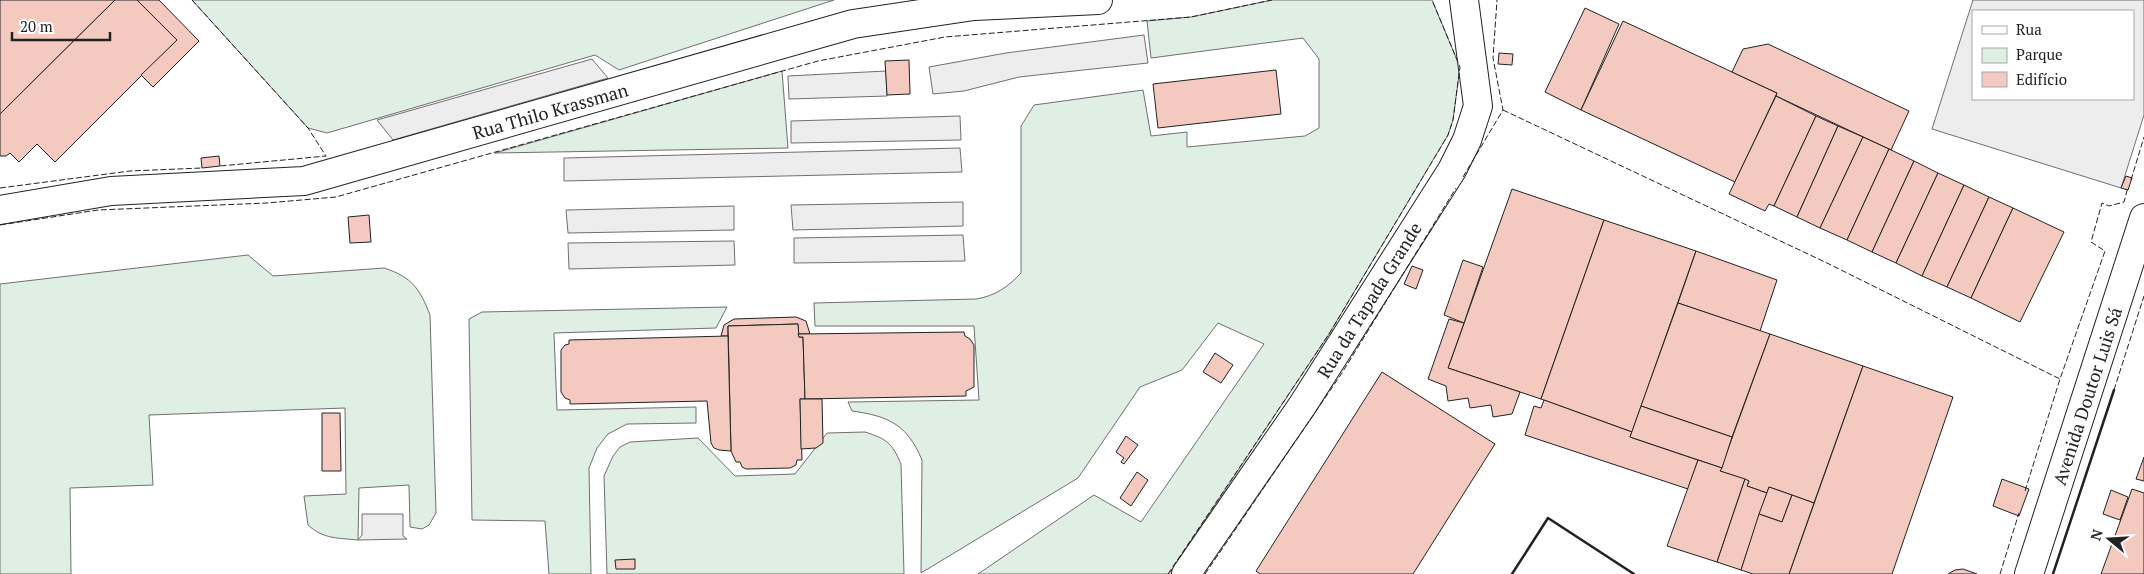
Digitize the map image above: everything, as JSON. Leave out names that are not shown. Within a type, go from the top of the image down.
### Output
[{"type":"street","name":"Rua Thilo Krassman","points":[[0,210],[111,191],[304,181],[853,24],[974,6],[1098,0]]},
{"type":"street","name":"Rua da Tapada Grande","points":[[1186,574],[1302,406],[1446,179],[1467,140],[1478,106],[1464,0]]},
{"type":"street","name":"Avenida Doutor Luis Sá","points":[[2029,574],[2144,218]]},
{"type":"green space","points":[[192,0],[834,0],[619,70],[595,55],[327,133],[308,128]]},
{"type":"green space","points":[[1272,0],[1432,0],[1460,67],[1453,120],[1448,135],[1329,334],[1169,574],[978,574],[1094,495],[1141,522],[1264,344],[1218,323],[1182,370],[1140,387],[1078,478],[921,573],[922,460],[910,438],[903,430],[886,419],[852,411],[848,402],[979,400],[974,326],[815,326],[814,303],[976,299],[995,293],[1011,283],[1021,273],[1021,126],[1034,105],[1143,90],[1151,136],[1187,132],[1187,147],[1305,136],[1319,128],[1319,59],[1303,38],[1151,58],[1147,21],[1191,17]]},
{"type":"green space","points":[[782,71],[788,148],[495,153]]},
{"type":"green space","points":[[248,255],[273,276],[384,268],[402,275],[414,285],[423,298],[430,315],[436,513],[429,525],[422,529],[410,527],[409,485],[359,488],[358,540],[325,535],[308,525],[304,496],[346,494],[345,408],[149,415],[153,485],[70,488],[71,574],[0,574],[0,284]]},
{"type":"green space","points":[[727,307],[716,328],[554,333],[557,410],[696,407],[696,423],[627,424],[608,434],[597,448],[589,468],[591,574],[549,574],[545,521],[472,520],[469,319],[482,312]]},
{"type":"green space","points":[[865,432],[879,437],[888,443],[895,451],[901,464],[904,574],[607,574],[604,476],[613,456],[620,447],[630,442],[698,438],[735,476],[795,474],[827,433]]},
{"type":"shaded area","points":[[1973,0],[2144,0],[2144,115],[2121,188],[1932,129]]},
{"type":"shaded area","points":[[1144,35],[1148,63],[1019,77],[964,91],[933,94],[929,67],[1006,53]]},
{"type":"shaded area","points":[[592,59],[608,78],[393,140],[377,120]]},
{"type":"shaded area","points":[[886,71],[887,96],[789,99],[788,76]]},
{"type":"shaded area","points":[[960,116],[961,140],[791,143],[791,121]]},
{"type":"shaded area","points":[[960,148],[962,172],[564,181],[564,158]]},
{"type":"shaded area","points":[[963,202],[963,226],[793,230],[791,205]]},
{"type":"shaded area","points":[[734,206],[734,230],[568,233],[566,210]]},
{"type":"shaded area","points":[[963,235],[965,261],[794,263],[794,238]]},
{"type":"shaded area","points":[[734,241],[735,265],[569,269],[568,243]]},
{"type":"shaded area","points":[[362,514],[403,514],[403,536],[407,539],[358,540],[362,535]]},
{"type":"building","points":[[0,0],[115,0],[0,114]]},
{"type":"building","points":[[115,0],[137,0],[177,40],[55,162],[37,144],[19,162],[10,153],[6,156],[0,156],[0,114]]},
{"type":"building","points":[[137,0],[159,0],[199,41],[153,87],[141,75],[177,40]]},
{"type":"building","points":[[1585,8],[1619,24],[1581,110],[1545,92]]},
{"type":"building","points":[[1623,21],[1777,93],[1735,182],[1581,110]]},
{"type":"building","points":[[1768,44],[1909,111],[1891,150],[1776,96],[1777,93],[1732,72],[1743,49]]},
{"type":"building","points":[[1499,53],[1513,54],[1512,65],[1498,64]]},
{"type":"building","points":[[909,60],[910,94],[887,95],[885,61]]},
{"type":"building","points":[[1276,70],[1281,114],[1158,128],[1153,84]]},
{"type":"building","points":[[1776,96],[1816,116],[1774,206],[1769,204],[1765,211],[1729,194]]},
{"type":"building","points":[[1816,116],[1838,126],[1797,217],[1774,206]]},
{"type":"building","points":[[1838,126],[1863,137],[1820,228],[1797,217]]},
{"type":"building","points":[[1863,137],[1889,149],[1847,240],[1820,228]]},
{"type":"building","points":[[1889,149],[1914,161],[1872,252],[1847,240]]},
{"type":"building","points":[[219,156],[220,166],[202,168],[201,158]]},
{"type":"building","points":[[1914,161],[1938,173],[1896,263],[1872,252]]},
{"type":"building","points":[[1938,173],[1964,185],[1922,276],[1896,263]]},
{"type":"building","points":[[2126,176],[2132,178],[2128,190],[2121,188]]},
{"type":"building","points":[[1964,185],[1989,197],[1947,287],[1922,276]]},
{"type":"building","points":[[1512,189],[1604,220],[1541,399],[1448,368]]},
{"type":"building","points":[[1989,197],[2013,208],[1971,298],[1947,287]]},
{"type":"building","points":[[2013,208],[2064,232],[2020,322],[1971,298]]},
{"type":"building","points":[[369,215],[371,242],[350,243],[348,217]]},
{"type":"building","points":[[1604,220],[1696,251],[1632,432],[1541,399]]},
{"type":"building","points":[[1696,251],[1777,280],[1760,331],[1678,303]]},
{"type":"building","points":[[1463,260],[1483,267],[1464,323],[1444,315]]},
{"type":"building","points":[[1412,266],[1423,270],[1416,289],[1404,284]]},
{"type":"building","points":[[1678,303],[1770,334],[1732,437],[1641,406]]},
{"type":"building","points":[[796,317],[806,321],[810,334],[798,334],[798,324],[728,326],[728,336],[721,336],[724,325],[734,319]]},
{"type":"building","points":[[1449,319],[1464,323],[1448,368],[1520,392],[1512,414],[1493,417],[1491,405],[1470,408],[1468,398],[1448,401],[1446,386],[1428,379]]},
{"type":"building","points":[[798,324],[799,337],[803,337],[805,399],[800,399],[802,460],[797,460],[796,465],[790,468],[746,469],[742,467],[740,462],[736,462],[731,451],[728,326]]},
{"type":"building","points":[[964,332],[965,336],[974,345],[974,387],[966,391],[966,396],[805,399],[803,337],[799,337],[798,334]]},
{"type":"building","points":[[1770,334],[1863,366],[1814,503],[1769,487],[1767,493],[1747,486],[1749,481],[1720,471]]},
{"type":"building","points":[[728,336],[731,451],[714,448],[711,443],[707,401],[570,404],[570,400],[565,398],[561,392],[561,350],[565,345],[569,344],[569,340]]},
{"type":"building","points":[[1215,353],[1233,365],[1221,383],[1203,372]]},
{"type":"building","points":[[1863,366],[1953,397],[1892,574],[1789,574]]},
{"type":"building","points":[[1382,372],[1495,444],[1413,574],[1260,574],[1256,571]]},
{"type":"building","points":[[800,399],[822,399],[823,443],[816,448],[801,449]]},
{"type":"building","points":[[1544,400],[1632,432],[1630,437],[1698,460],[1688,489],[1525,435],[1534,406],[1541,408]]},
{"type":"building","points":[[1641,406],[1732,437],[1722,468],[1630,437]]},
{"type":"building","points":[[322,413],[340,413],[341,471],[322,471]]},
{"type":"building","points":[[1126,436],[1138,445],[1124,464],[1121,462],[1124,458],[1116,452]]},
{"type":"building","points":[[2144,457],[2144,481],[2136,479]]},
{"type":"building","points":[[1698,460],[1722,468],[1720,471],[1745,479],[1717,562],[1667,546]]},
{"type":"building","points":[[1137,472],[1148,480],[1131,506],[1120,498]]},
{"type":"building","points":[[1745,479],[1749,481],[1747,486],[1767,493],[1741,570],[1717,562]]},
{"type":"building","points":[[2002,479],[2029,489],[2019,516],[1993,506]]},
{"type":"building","points":[[1769,487],[1792,495],[1782,522],[1759,514]]},
{"type":"building","points":[[2132,489],[2144,493],[2144,574],[2101,574]]},
{"type":"building","points":[[2111,490],[2128,497],[2120,520],[2103,514]]},
{"type":"building","points":[[1792,495],[1814,503],[1789,574],[1753,574],[1741,570],[1759,514],[1782,522]]},
{"type":"building","points":[[635,559],[635,569],[616,569],[615,560]]},
{"type":"building","points":[[1963,569],[1977,574],[1948,574],[1955,570]]},
{"type":"fence","points":[[192,0],[308,128],[326,156],[220,166]]},
{"type":"fence","points":[[0,225],[98,210],[267,203],[336,197],[818,61],[945,37],[1191,17],[1272,0]]},
{"type":"fence","points":[[1168,574],[1329,334],[1448,135],[1453,120],[1460,67],[1432,0]]},
{"type":"fence","points":[[1463,177],[1503,110],[1493,58],[1497,0]]},
{"type":"fence","points":[[1503,110],[1827,263],[2060,379],[2105,251],[2091,242],[2102,203],[2109,206],[2124,202],[2128,187]]},
{"type":"fence","points":[[2131,180],[2144,137]]},
{"type":"fence","points":[[0,188],[130,171],[202,168]]},
{"type":"fence","points":[[1205,574],[1342,373],[1456,188]]},
{"type":"fence","points":[[2114,390],[2144,296]]},
{"type":"fence","points":[[2025,491],[2060,379]]},
{"type":"fence","points":[[2000,574],[2019,513]]},
{"type":"wall","points":[[2053,574],[2114,390]]},
{"type":"wall","points":[[1512,574],[1548,518],[1634,574]]}]
